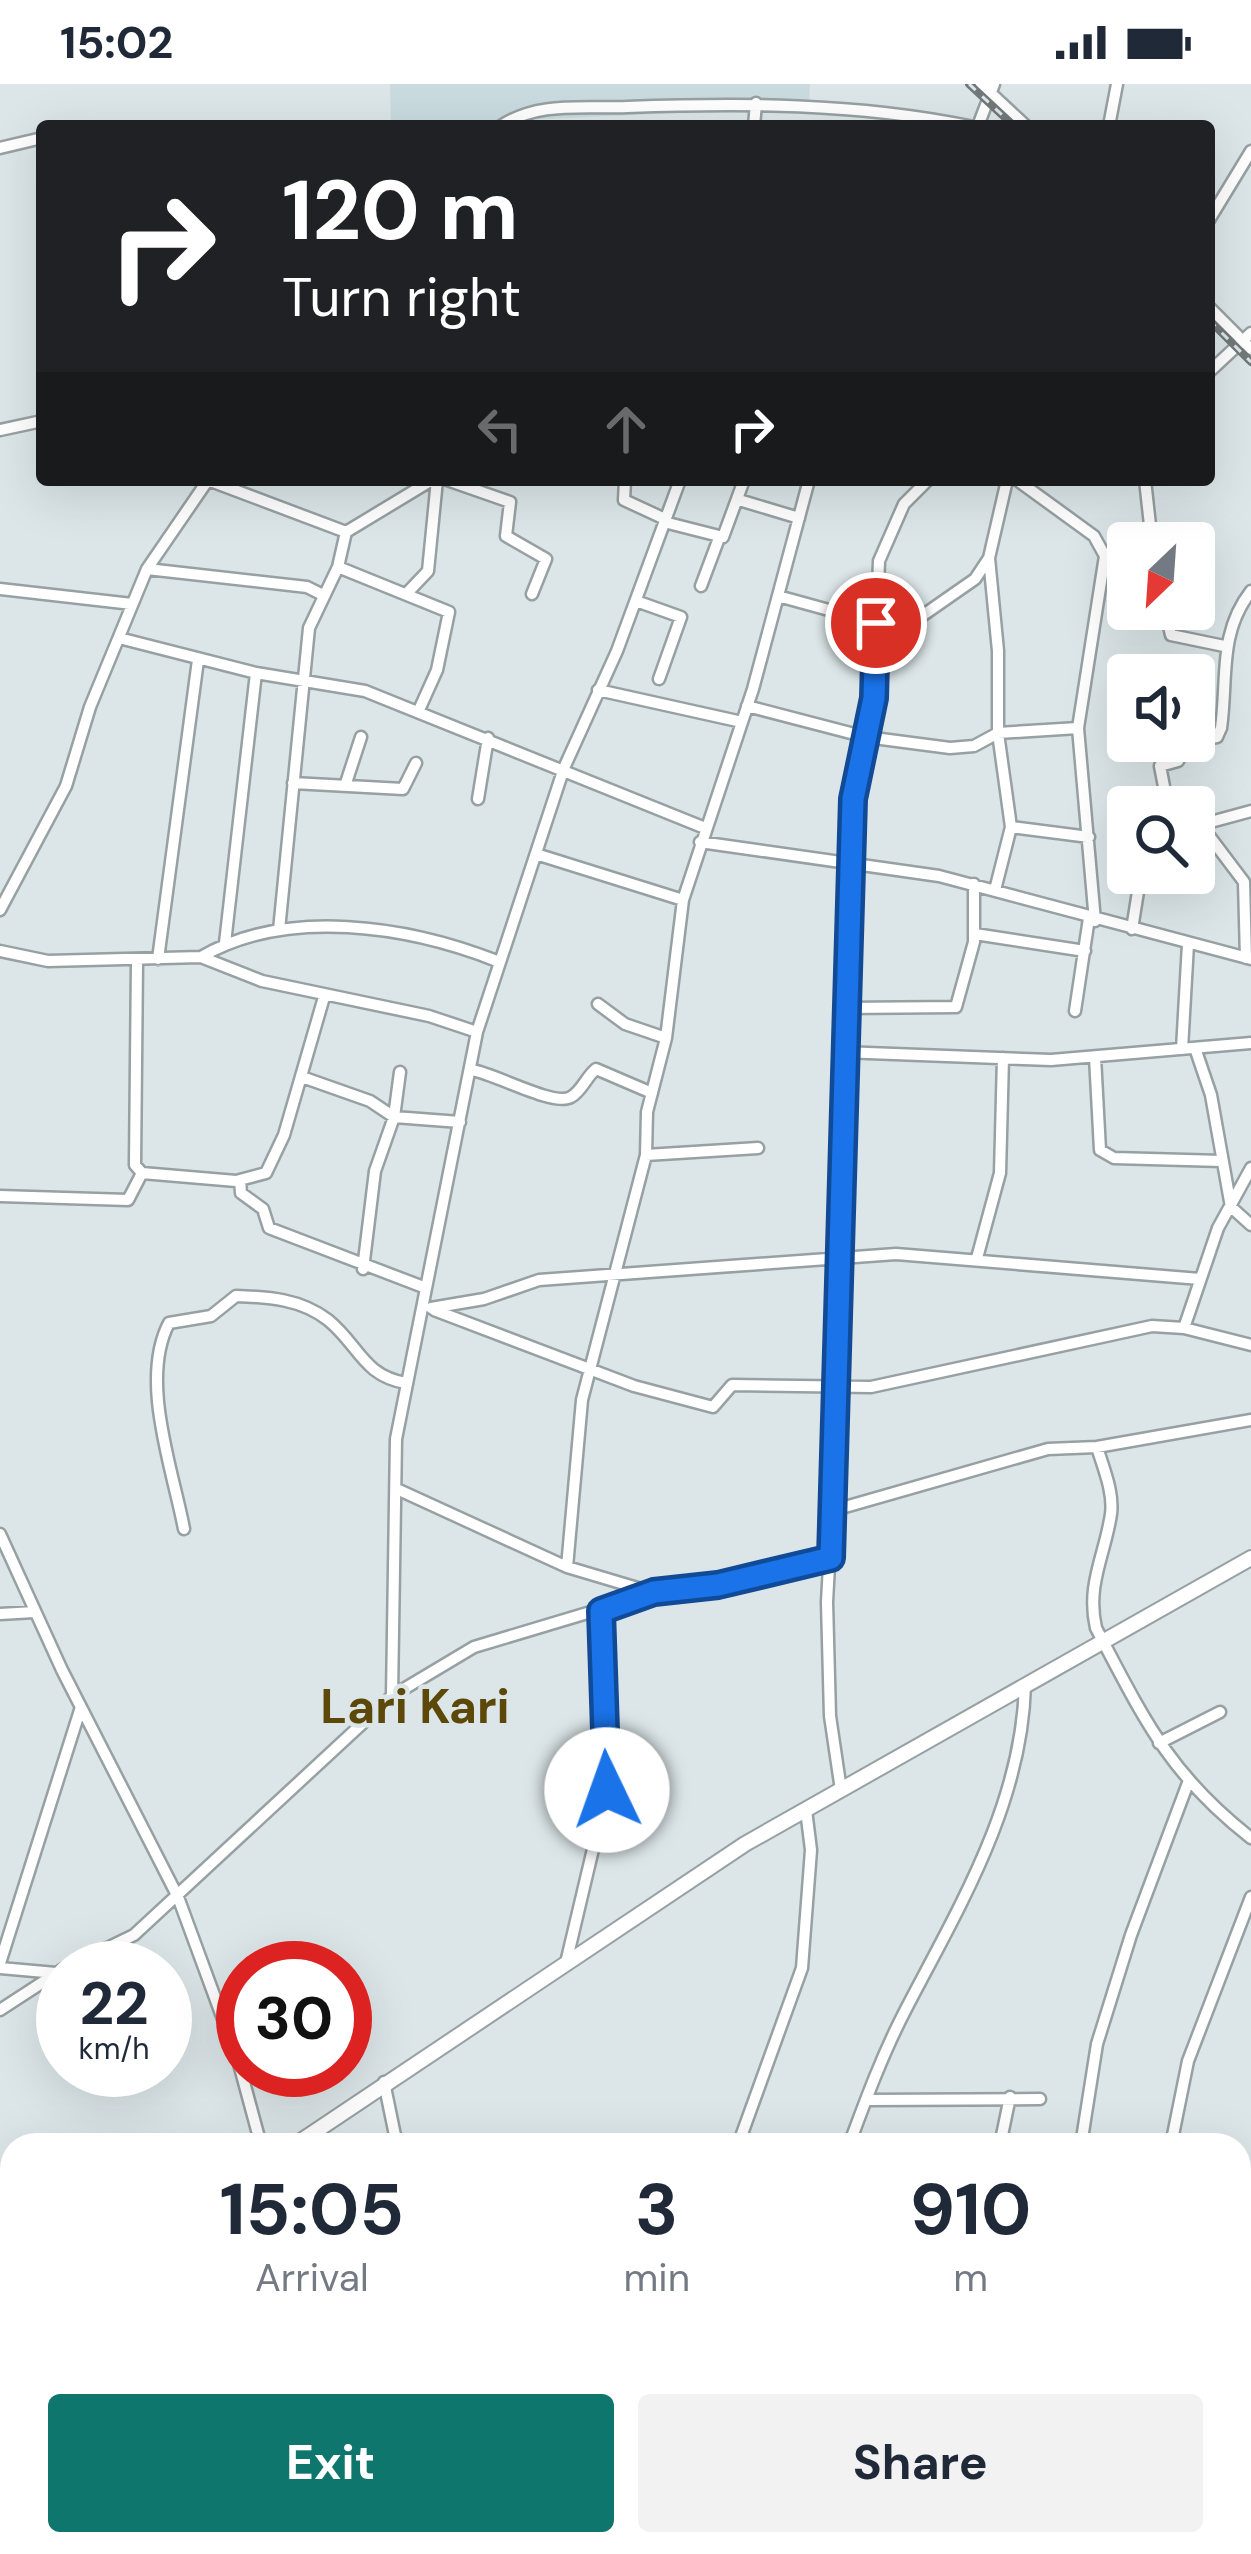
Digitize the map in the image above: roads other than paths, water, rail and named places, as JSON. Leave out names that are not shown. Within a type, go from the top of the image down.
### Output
[{"type":"street","points":[[981,84],[993,89],[1021,120]]},
{"type":"street","points":[[1109,120],[1117,84]]},
{"type":"street","points":[[980,120],[993,89]]},
{"type":"street","points":[[513,120],[536,109],[756,104],[904,119]]},
{"type":"street","points":[[755,120],[756,104]]},
{"type":"street","points":[[0,148],[36,139]]},
{"type":"street","points":[[1215,210],[1251,151]]},
{"type":"street","points":[[1215,312],[1248,341],[1215,366]]},
{"type":"street","points":[[0,430],[36,422]]},
{"type":"street","points":[[0,910],[66,786],[147,569],[204,486]]},
{"type":"street","points":[[224,486],[346,532]]},
{"type":"street","points":[[279,930],[309,628],[321,594],[338,567],[346,532],[425,486]]},
{"type":"street","points":[[408,592],[428,571],[435,486]]},
{"type":"street","points":[[464,486],[510,502],[506,536],[546,560],[532,594]]},
{"type":"street","points":[[625,486],[624,500],[719,538]]},
{"type":"street","points":[[392,1696],[399,1490],[396,1439],[406,1383],[430,1308],[426,1288],[477,1032],[564,768],[636,601],[678,486]]},
{"type":"street","points":[[701,586],[742,486]]},
{"type":"street","points":[[568,1567],[590,1367],[646,1155],[652,1093],[667,1038],[683,900],[747,706],[807,486]]},
{"type":"street","points":[[841,1790],[830,1717],[831,1511],[840,1390],[842,1052],[853,799],[866,737],[879,561],[904,504],[920,486]]},
{"type":"street","points":[[995,890],[1011,826],[998,733],[998,651],[989,558],[1004,486]]},
{"type":"street","points":[[1025,486],[1094,536],[1106,556],[1078,728],[1092,920],[1075,1011]]},
{"type":"street","points":[[1146,486],[1150,522]]},
{"type":"street","points":[[739,500],[799,518]]},
{"type":"street","points":[[778,596],[876,621],[919,618],[962,591],[989,558]]},
{"type":"street","points":[[338,567],[408,592],[450,615],[437,670],[419,710]]},
{"type":"street","points":[[147,569],[307,587],[321,594]]},
{"type":"street","points":[[0,589],[132,604]]},
{"type":"street","points":[[1215,737],[1221,728],[1224,646],[1237,611],[1251,591]]},
{"type":"street","points":[[636,601],[681,616],[659,679]]},
{"type":"street","points":[[1171,630],[1172,635],[1224,646]]},
{"type":"street","points":[[118,638],[256,673],[365,692],[705,828]]},
{"type":"street","points":[[158,959],[198,660]]},
{"type":"street","points":[[225,943],[256,673]]},
{"type":"street","points":[[598,690],[742,722]]},
{"type":"street","points":[[747,706],[866,737],[950,748],[974,746],[998,733],[1078,728]]},
{"type":"street","points":[[346,783],[361,737]]},
{"type":"street","points":[[478,799],[488,738]]},
{"type":"street","points":[[1164,786],[1160,766],[1174,762]]},
{"type":"street","points":[[293,783],[403,789],[416,763]]},
{"type":"street","points":[[1215,820],[1251,811]]},
{"type":"street","points":[[1011,826],[1089,837]]},
{"type":"street","points":[[700,842],[974,884],[1092,920],[1249,959],[1244,881],[1215,846]]},
{"type":"street","points":[[536,854],[683,900]]},
{"type":"street","points":[[844,1008],[956,1007],[975,934],[974,884]]},
{"type":"street","points":[[1132,929],[1138,894]]},
{"type":"street","points":[[201,957],[225,943],[279,930],[393,931],[497,961]]},
{"type":"street","points":[[975,934],[1085,951]]},
{"type":"street","points":[[1188,944],[1189,1048],[1211,1095],[1231,1207],[1251,1225]]},
{"type":"street","points":[[0,951],[48,961],[201,957],[262,981],[429,1016],[477,1032]]},
{"type":"street","points":[[137,961],[135,1166],[142,1173],[241,1180],[268,1169],[302,1077],[324,997]]},
{"type":"street","points":[[598,1004],[625,1024],[667,1038]]},
{"type":"street","points":[[842,1052],[1095,1057],[1251,1042]]},
{"type":"street","points":[[1095,1057],[1100,1150],[1114,1158],[1222,1161]]},
{"type":"street","points":[[977,1258],[1000,1173],[1003,1058]]},
{"type":"street","points":[[472,1070],[500,1074],[553,1099],[576,1094],[596,1069],[652,1093]]},
{"type":"street","points":[[363,1269],[375,1171],[394,1117],[400,1072]]},
{"type":"street","points":[[302,1077],[370,1101],[394,1117],[460,1122]]},
{"type":"street","points":[[646,1155],[758,1148]]},
{"type":"street","points":[[1184,1328],[1200,1279],[1251,1168]]},
{"type":"street","points":[[0,1196],[128,1200],[142,1173]]},
{"type":"street","points":[[241,1180],[241,1193],[262,1209],[268,1228],[363,1269],[426,1288]]},
{"type":"street","points":[[430,1308],[539,1280],[840,1259],[977,1258],[1200,1279]]},
{"type":"street","points":[[184,1528],[161,1412],[159,1375],[169,1323],[211,1316],[236,1296],[298,1303],[326,1318],[377,1376],[406,1383]]},
{"type":"street","points":[[430,1308],[490,1336],[634,1386],[713,1407],[732,1385],[840,1390],[956,1371],[1130,1330],[1184,1328],[1251,1345]]},
{"type":"street","points":[[831,1511],[1048,1449],[1097,1447],[1251,1420]]},
{"type":"street","points":[[1097,1447],[1112,1511],[1090,1605],[1102,1641],[1159,1743],[1188,1783],[1251,1838]]},
{"type":"street","points":[[399,1490],[568,1567],[654,1592]]},
{"type":"street","points":[[1,1541],[178,1897],[238,2060],[258,2133]]},
{"type":"street","points":[[122,1941],[178,1897],[392,1696],[474,1647],[654,1592],[718,1585],[831,1558]]},
{"type":"street","points":[[312,2133],[806,1810],[1251,1558]]},
{"type":"street","points":[[566,1964],[607,1790],[601,1611]]},
{"type":"street","points":[[0,1614],[34,1612]]},
{"type":"street","points":[[854,2133],[999,1817],[1024,1715],[1025,1685]]},
{"type":"street","points":[[36,1968],[0,1965],[81,1707]]},
{"type":"street","points":[[1159,1743],[1220,1712]]},
{"type":"street","points":[[1083,2133],[1097,2044],[1188,1783]]},
{"type":"street","points":[[742,2133],[802,1968],[811,1850],[806,1810]]},
{"type":"street","points":[[1173,2133],[1188,2061],[1251,1897]]},
{"type":"street","points":[[0,2010],[36,1987]]},
{"type":"street","points":[[385,2082],[395,2133]]},
{"type":"street","points":[[1002,2133],[1010,2097]]},
{"type":"street","points":[[868,2100],[1040,2099]]},
{"type":"railway","points":[[969,84],[1008,120]]},
{"type":"railway","points":[[1215,326],[1251,362]]},
{"type":"district","name":"Lari Kari","points":[[415,1706]]}]
